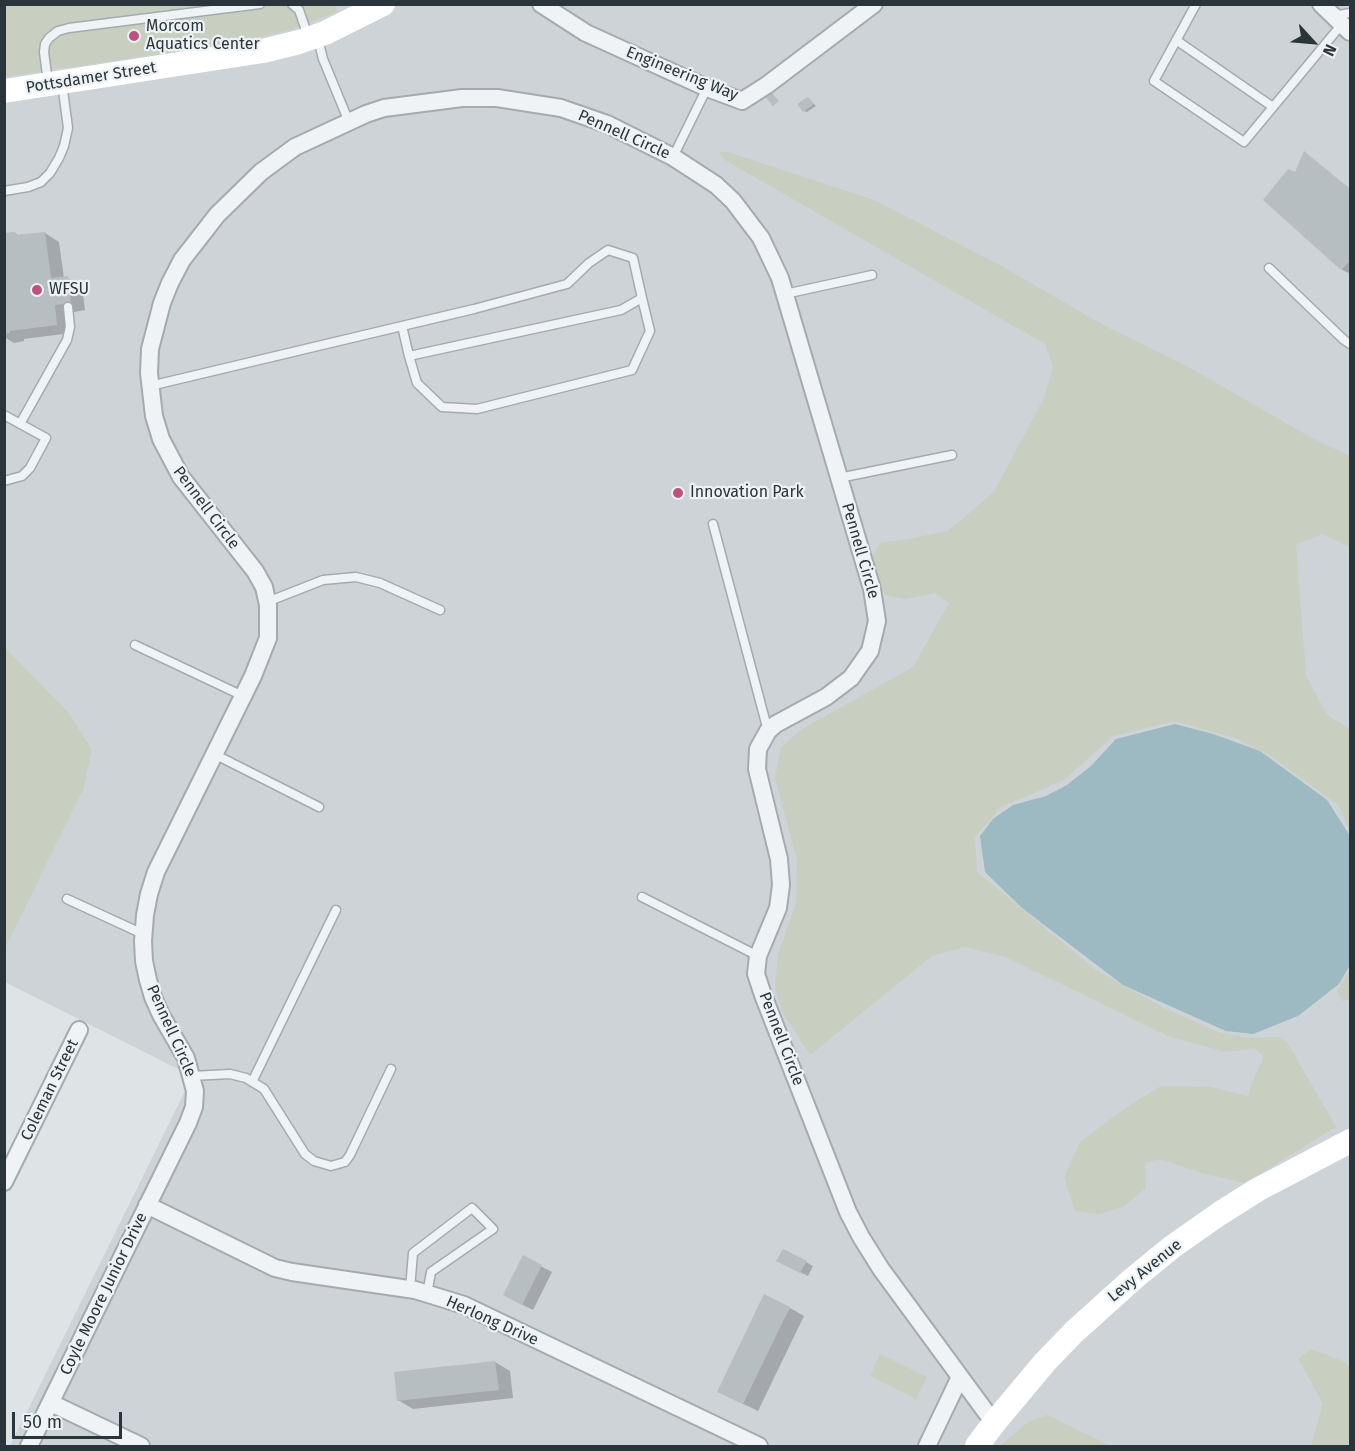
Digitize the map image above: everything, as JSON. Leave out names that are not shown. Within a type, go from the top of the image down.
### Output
[{"type":"street","name":"Pottsdamer Street","points":[[4,92],[263,51],[313,37],[383,4]]},
{"type":"street","name":"Engineering Way","points":[[541,4],[586,33],[741,101],[872,5]]},
{"type":"street","name":"Pennell Circle","points":[[147,1205],[188,1123],[194,1107],[195,1091],[186,1058],[153,997],[144,961],[143,934],[149,894],[156,872],[243,696],[268,638],[267,602],[264,587],[255,571],[193,494],[170,459],[161,439],[154,416],[150,386],[150,349],[162,303],[170,283],[198,238],[224,208],[261,172],[295,147],[349,122],[384,108],[462,98],[497,98],[527,102],[581,114],[626,132],[673,157],[716,185],[748,219],[771,257],[785,294],[873,589],[877,621],[874,637],[862,664],[851,678],[826,697],[785,718],[768,731],[758,749],[756,759],[778,859],[781,885],[778,908],[758,956],[756,974],[854,1224],[881,1269],[994,1423]]},
{"type":"street","name":"Coleman Street","points":[[4,1182],[79,1030]]},
{"type":"street","name":"Levy Avenue","points":[[977,1446],[994,1423],[1074,1332],[1134,1278],[1172,1247],[1257,1190],[1350,1141]]},
{"type":"street","name":"Herlong Drive","points":[[147,1205],[275,1268],[410,1289],[464,1305],[759,1446]]},
{"type":"street","name":"Coyle Moore Junior Drive","points":[[29,1446],[147,1205]]},
{"type":"street","points":[[927,1446],[960,1377]]},
{"type":"street","points":[[51,1403],[141,1446]]},
{"type":"lane","points":[[4,191],[28,188],[41,182],[50,173],[64,146],[68,128],[44,52],[49,38],[58,31],[260,4]]},
{"type":"lane","points":[[292,4],[299,10],[313,37],[349,122]]},
{"type":"lane","points":[[1196,4],[1154,81],[1244,142],[1339,18]]},
{"type":"lane","points":[[1176,40],[1273,107]]},
{"type":"lane","points":[[673,157],[707,88]]},
{"type":"lane","points":[[150,386],[402,326],[474,309],[567,284],[589,263],[608,250],[633,258],[650,331],[632,370],[477,409],[442,407],[417,383],[402,326]]},
{"type":"lane","points":[[1269,268],[1350,344]]},
{"type":"lane","points":[[785,294],[872,274]]},
{"type":"lane","points":[[409,356],[621,310],[642,298]]},
{"type":"lane","points":[[20,424],[67,340],[70,327],[68,307]]},
{"type":"lane","points":[[4,415],[45,438],[30,468],[22,476],[4,481]]},
{"type":"lane","points":[[839,478],[952,455]]},
{"type":"lane","points":[[713,524],[768,731]]},
{"type":"lane","points":[[267,602],[323,580],[356,577],[380,583],[440,610]]},
{"type":"lane","points":[[135,645],[243,696]]},
{"type":"lane","points":[[214,754],[318,807]]},
{"type":"lane","points":[[642,897],[758,956]]},
{"type":"lane","points":[[67,899],[143,934]]},
{"type":"lane","points":[[252,1082],[336,910]]},
{"type":"lane","points":[[192,1076],[230,1074],[246,1078],[264,1089],[305,1154],[314,1161],[338,1166],[350,1155],[391,1069]]},
{"type":"lane","points":[[410,1289],[414,1253],[472,1208],[493,1229],[431,1272],[427,1294]]},
{"type":"shaded area","name":"Innovation Park","points":[[4,5],[1350,5],[1350,1446],[10,1446],[186,1089],[180,1070],[5,982]]},
{"type":"green space","name":"Morcom Aquatics Center","points":[[334,4],[337,12],[290,30],[238,42],[5,77],[4,5]]},
{"type":"green space","points":[[719,152],[728,152],[874,200],[998,264],[1107,327],[1185,365],[1312,438],[1350,456],[1350,547],[1322,534],[1296,545],[1306,675],[1327,715],[1350,729],[1350,831],[1338,805],[1271,756],[1235,738],[1174,721],[1113,736],[1064,780],[1001,807],[975,837],[977,872],[1096,970],[1164,1008],[1218,1032],[1249,1038],[1277,1037],[1287,1042],[1336,1127],[1245,1183],[1202,1173],[1160,1159],[1145,1163],[1146,1188],[1123,1207],[1099,1214],[1075,1211],[1064,1178],[1080,1142],[1127,1107],[1161,1086],[1211,1087],[1248,1096],[1264,1057],[1255,1048],[1226,1052],[1168,1036],[1006,957],[965,947],[932,956],[810,1055],[782,1011],[775,988],[778,954],[796,904],[797,860],[775,778],[781,747],[802,729],[913,667],[949,603],[935,593],[906,599],[885,595],[871,558],[880,543],[948,531],[994,492],[1045,396],[1053,367],[1045,344],[725,160]]},
{"type":"green space","points":[[5,648],[68,712],[92,750],[83,790],[5,948]]},
{"type":"green space","points":[[1350,970],[1350,999],[1342,1001],[1337,991]]},
{"type":"green space","points":[[1312,1349],[1345,1362],[1350,1367],[1350,1446],[1311,1446],[1323,1404],[1298,1358]]},
{"type":"green space","points":[[880,1354],[927,1377],[916,1399],[870,1376]]},
{"type":"green space","points":[[1047,1415],[1111,1446],[1000,1446],[1028,1422]]},
{"type":"water","points":[[1175,724],[1213,734],[1260,751],[1327,800],[1350,836],[1350,965],[1339,984],[1298,1016],[1253,1034],[1226,1031],[1123,985],[1022,908],[985,872],[980,836],[993,819],[1013,805],[1046,796],[1067,785],[1091,766],[1116,739]]},
{"type":"building","points":[[770,91],[779,101],[773,106],[765,96]]},
{"type":"building","points":[[808,97],[814,104],[803,112],[797,104]]},
{"type":"building","points":[[1304,151],[1350,189],[1350,264],[1349,262],[1341,270],[1263,200],[1288,169],[1295,172]]},
{"type":"building","name":"WFSU","points":[[15,232],[16,235],[45,232],[51,278],[68,276],[71,303],[55,305],[57,325],[10,331],[4,334],[4,233]]},
{"type":"building","points":[[783,1249],[807,1261],[800,1273],[776,1261]]},
{"type":"building","points":[[523,1255],[542,1265],[522,1305],[503,1295]]},
{"type":"building","points":[[764,1294],[790,1307],[743,1404],[717,1392]]},
{"type":"building","points":[[495,1361],[499,1390],[397,1401],[394,1372]]},
{"type":"place","name":"Morcom Aquatics Center","points":[[134,36]]},
{"type":"place","name":"WFSU","points":[[37,290]]},
{"type":"place","name":"Innovation Park","points":[[678,493]]}]
